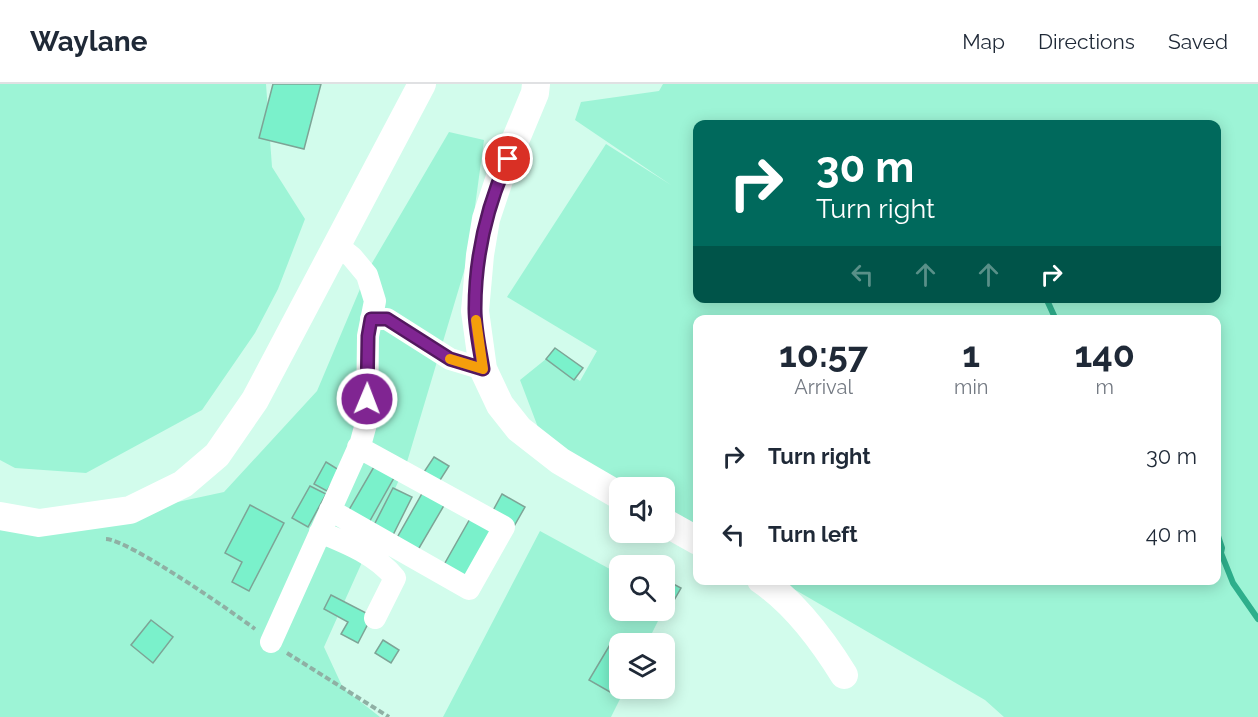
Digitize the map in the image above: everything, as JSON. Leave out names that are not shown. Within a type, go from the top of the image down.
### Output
[{"type":"street","points":[[0,516],[39,523],[130,510],[183,484],[217,455],[255,400],[422,84]]},
{"type":"street","points":[[536,84],[535,93],[500,177],[486,219],[475,311],[483,369],[500,405],[519,429],[560,461],[609,490]]},
{"type":"street","points":[[271,642],[358,447],[367,420],[368,336],[375,301],[368,275],[352,257],[337,245]]},
{"type":"street","points":[[371,319],[387,319],[450,359],[483,369]]},
{"type":"street","points":[[330,510],[469,589],[504,527],[358,447]]},
{"type":"street","points":[[675,528],[693,538]]},
{"type":"street","points":[[320,532],[354,547],[387,568],[395,578],[375,618]]},
{"type":"street","points":[[768,585],[824,641],[844,675]]},
{"type":"path","points":[[104,539],[114,539],[145,557],[235,614],[271,642],[326,679],[389,717]]},
{"type":"green space","points":[[0,84],[266,84],[272,167],[305,219],[278,289],[255,333],[202,410],[86,473],[15,468],[0,460]]},
{"type":"green space","points":[[663,84],[1258,84],[1258,717],[1004,717],[985,700],[787,585],[1221,585],[1221,315],[693,315],[693,533],[675,522],[675,477],[609,477],[609,482],[547,451],[520,380],[546,359],[580,381],[597,351],[507,297],[606,144],[671,185],[575,120],[581,102],[659,91]]},
{"type":"green space","points":[[449,132],[484,140],[468,258],[407,462],[324,647],[343,688],[380,717],[0,717],[0,513],[94,520],[224,492],[317,391],[368,270]]},
{"type":"green space","points":[[540,531],[609,569],[609,621],[658,621],[652,633],[609,633],[609,699],[620,699],[611,717],[443,717]]},
{"type":"building","points":[[273,84],[321,84],[304,149],[259,138]]},
{"type":"building","points":[[555,348],[583,368],[574,380],[546,359]]},
{"type":"building","points":[[434,457],[449,466],[435,488],[420,478]]},
{"type":"building","points":[[326,462],[339,470],[327,491],[314,484]]},
{"type":"building","points":[[375,465],[395,476],[367,526],[346,515]]},
{"type":"building","points":[[310,486],[326,494],[308,527],[292,518]]},
{"type":"building","points":[[393,488],[412,497],[391,539],[372,529]]},
{"type":"building","points":[[424,490],[446,502],[415,555],[394,543]]},
{"type":"building","points":[[502,494],[525,507],[513,528],[490,516]]},
{"type":"building","points":[[250,505],[284,523],[249,591],[232,582],[242,562],[225,553]]},
{"type":"building","points":[[471,517],[494,530],[463,583],[441,570]]},
{"type":"building","points":[[675,585],[681,588],[675,598]]},
{"type":"building","points":[[331,595],[372,616],[358,643],[341,634],[348,622],[324,609]]},
{"type":"building","points":[[151,620],[173,637],[153,663],[131,645]]},
{"type":"building","points":[[383,640],[399,650],[391,663],[375,653]]},
{"type":"building","points":[[609,646],[609,691],[589,680]]},
{"type":"waterway","points":[[1048,303],[1054,315]]},
{"type":"waterway","points":[[1221,545],[1221,553]]},
{"type":"waterway","points":[[1221,553],[1233,583],[1258,619]]},
{"type":"slow traffic","points":[[450,359],[483,369],[476,320]]},
{"type":"route","points":[[367,399],[368,336],[371,319],[387,319],[450,359],[483,369],[475,311],[480,255],[486,219],[508,159]]}]
